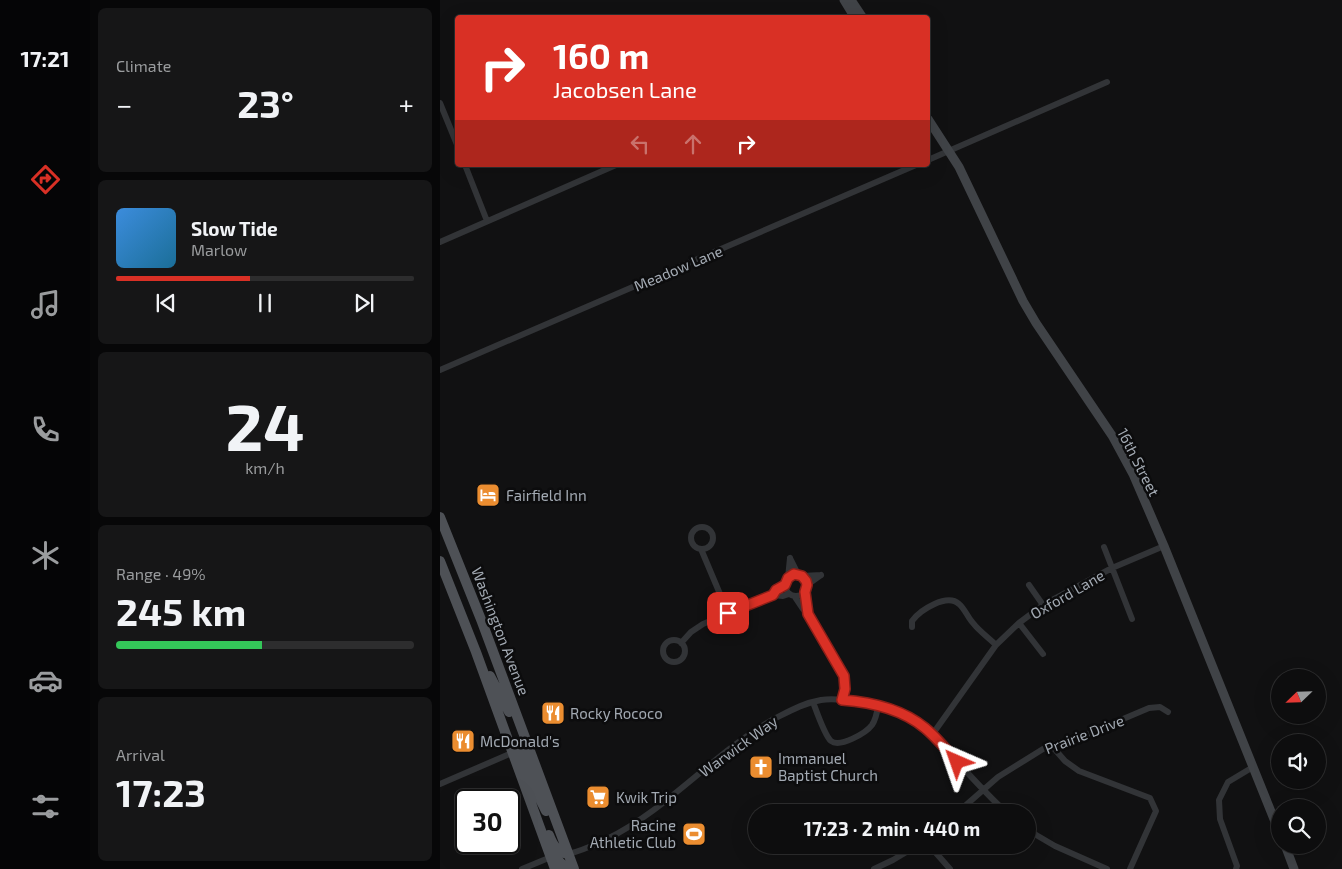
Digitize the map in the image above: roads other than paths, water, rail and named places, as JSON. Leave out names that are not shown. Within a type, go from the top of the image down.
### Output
[{"type":"main road","name":"Washington Avenue","points":[[440,517],[482,622],[574,869]]},
{"type":"main road","name":"Washington Avenue","points":[[440,561],[476,652],[555,869]]},
{"type":"main road","points":[[476,652],[503,698],[516,733],[528,746]]},
{"type":"main road","points":[[513,752],[520,752],[522,754],[540,800],[558,827]]},
{"type":"main road","points":[[530,798],[536,802],[553,846],[562,853],[568,854]]},
{"type":"main road","points":[[551,857],[556,858],[566,869]]},
{"type":"street","points":[[844,0],[854,15]]},
{"type":"street","points":[[851,0],[861,15]]},
{"type":"street","points":[[930,159],[1107,82]]},
{"type":"street","points":[[440,102],[455,140]]},
{"type":"street","name":"16th Street","points":[[930,123],[966,181],[1023,301],[1116,442],[1132,474],[1164,546],[1271,812]]},
{"type":"street","points":[[465,167],[487,221]]},
{"type":"street","points":[[440,242],[611,167]]},
{"type":"street","name":"Meadow Lane","points":[[440,370],[911,167]]},
{"type":"street","points":[[1104,546],[1132,619]]},
{"type":"street","name":"Oxford Lane","points":[[932,735],[996,645],[1019,623],[1043,605],[1112,568],[1164,546]]},
{"type":"street","points":[[701,549],[728,613]]},
{"type":"street","points":[[808,614],[806,581],[790,558],[785,588],[808,614],[844,676],[845,689],[842,700]]},
{"type":"street","points":[[681,643],[691,632],[703,624],[773,595],[799,596],[821,575],[794,574],[773,595]]},
{"type":"street","points":[[1029,585],[1043,605]]},
{"type":"street","points":[[912,627],[912,621],[916,615],[934,604],[949,600],[959,604],[974,625],[996,645]]},
{"type":"street","points":[[1019,623],[1043,654]]},
{"type":"street","name":"Warwick Way","points":[[568,854],[598,844],[629,827],[752,733],[792,710],[813,702],[830,699],[878,706],[894,710],[910,718],[932,735],[998,804]]},
{"type":"street","points":[[813,702],[828,737],[837,743],[868,730],[874,721],[878,706]]},
{"type":"street","name":"Prairie Drive","points":[[967,804],[1005,772],[1052,745],[1083,736],[1149,708],[1160,707],[1168,712]]},
{"type":"street","points":[[1052,745],[1065,761],[1079,771],[1150,798],[1156,811],[1130,869]]},
{"type":"street","points":[[440,784],[528,746]]},
{"type":"street","points":[[1236,869],[1237,866],[1220,820],[1219,800],[1228,782],[1253,767]]},
{"type":"street","points":[[1036,835],[1056,846],[1108,869]]},
{"type":"street","points":[[874,869],[903,854]]},
{"type":"street","points":[[937,854],[950,869]]},
{"type":"street","points":[[1288,854],[1294,869]]},
{"type":"street","points":[[522,869],[551,857]]},
{"type":"place","name":"Fairfield Inn","points":[[488,495]]},
{"type":"place","name":"Rocky Rococo","points":[[553,713]]},
{"type":"place","name":"McDonald's","points":[[463,741]]},
{"type":"place","name":"Immanuel Baptist Church","points":[[761,767]]},
{"type":"place","name":"Kwik Trip","points":[[598,797]]},
{"type":"place","name":"Racine Athletic Club","points":[[694,834]]}]
